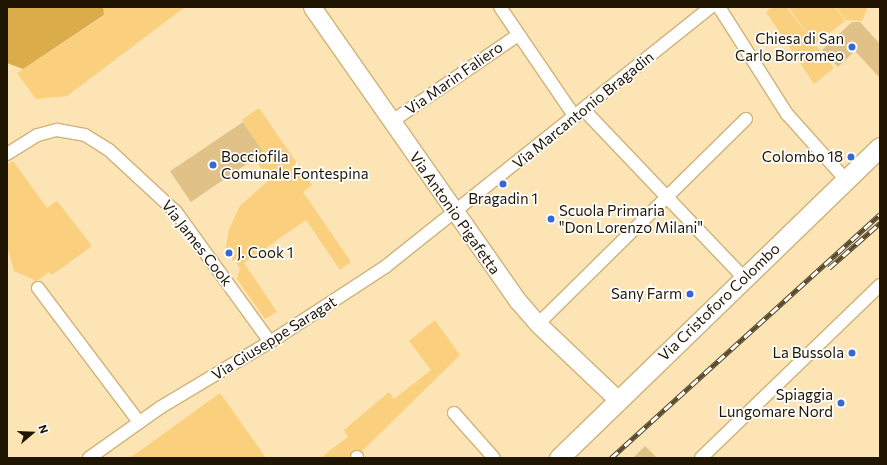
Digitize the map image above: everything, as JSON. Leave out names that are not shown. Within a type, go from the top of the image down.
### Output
[{"type":"main road","name":"Via Antonio Pigafetta","points":[[312,7],[455,213],[538,324],[618,400]]},
{"type":"main road","name":"Via Cristoforo Colombo","points":[[559,458],[880,147]]},
{"type":"street","points":[[500,7],[518,35],[579,113],[667,197],[744,278]]},
{"type":"street","name":"Via Marcantonio Bragadin","points":[[455,213],[711,7]]},
{"type":"street","points":[[719,7],[787,114],[846,180]]},
{"type":"street","name":"Via Marin Faliero","points":[[391,122],[518,35]]},
{"type":"street","points":[[538,324],[746,119]]},
{"type":"street","name":"Via James Cook","points":[[7,154],[38,135],[57,130],[74,131],[98,142],[135,172],[176,212],[270,342]]},
{"type":"street","name":"Via Giuseppe Saragat","points":[[89,458],[139,422],[270,342],[375,274],[455,213]]},
{"type":"street","points":[[701,458],[880,285]]},
{"type":"street","points":[[38,288],[139,422]]},
{"type":"street","points":[[454,413],[494,458]]},
{"type":"shaded area","points":[[7,7],[103,7],[104,15],[23,69],[7,63]]},
{"type":"shaded area","points":[[103,7],[185,7],[67,96],[36,99],[17,73],[104,16]]},
{"type":"shaded area","points":[[773,7],[786,7],[834,68],[814,84],[766,12]]},
{"type":"shaded area","points":[[788,7],[835,7],[845,21],[815,44]]},
{"type":"shaded area","points":[[836,7],[868,7],[862,21],[845,20]]},
{"type":"shaded area","points":[[259,108],[312,185],[303,192],[351,262],[340,270],[306,220],[244,263],[277,312],[265,319],[237,279],[240,268],[225,251],[229,229],[240,206],[269,180],[255,159],[264,153],[242,120]]},
{"type":"shaded area","points":[[13,161],[47,208],[57,201],[92,246],[52,275],[49,272],[37,281],[14,271],[7,246],[7,165]]},
{"type":"shaded area","points":[[435,320],[460,355],[355,458],[320,458],[348,437],[344,430],[389,392],[394,399],[431,370],[409,341]]},
{"type":"shaded area","points":[[220,393],[266,458],[130,458]]},
{"type":"building","name":"Chiesa di San Carlo Borromeo","points":[[852,22],[860,22],[880,44],[880,78],[855,51],[838,67],[822,50]]},
{"type":"building","name":"Bocciofila Comunale Fontespina","points":[[243,122],[264,153],[191,202],[170,171]]},
{"type":"building","points":[[645,446],[657,458],[633,458]]},
{"type":"railway","points":[[611,458],[880,214]]},
{"type":"railway","points":[[829,268],[880,223]]},
{"type":"place","name":"Chiesa di San Carlo Borromeo","points":[[852,47]]},
{"type":"place","name":"Colombo 18","points":[[851,157]]},
{"type":"place","name":"Bocciofila Comunale Fontespina","points":[[213,165]]},
{"type":"place","name":"Bragadin 1","points":[[503,184]]},
{"type":"place","name":"Scuola Primaria \"Don Lorenzo Milani\"","points":[[551,219]]},
{"type":"place","name":"J. Cook 1","points":[[229,253]]},
{"type":"place","name":"Sany Farm","points":[[690,294]]},
{"type":"place","name":"La Bussola","points":[[852,353]]},
{"type":"place","name":"Spiaggia Lungomare Nord","points":[[841,403]]}]
